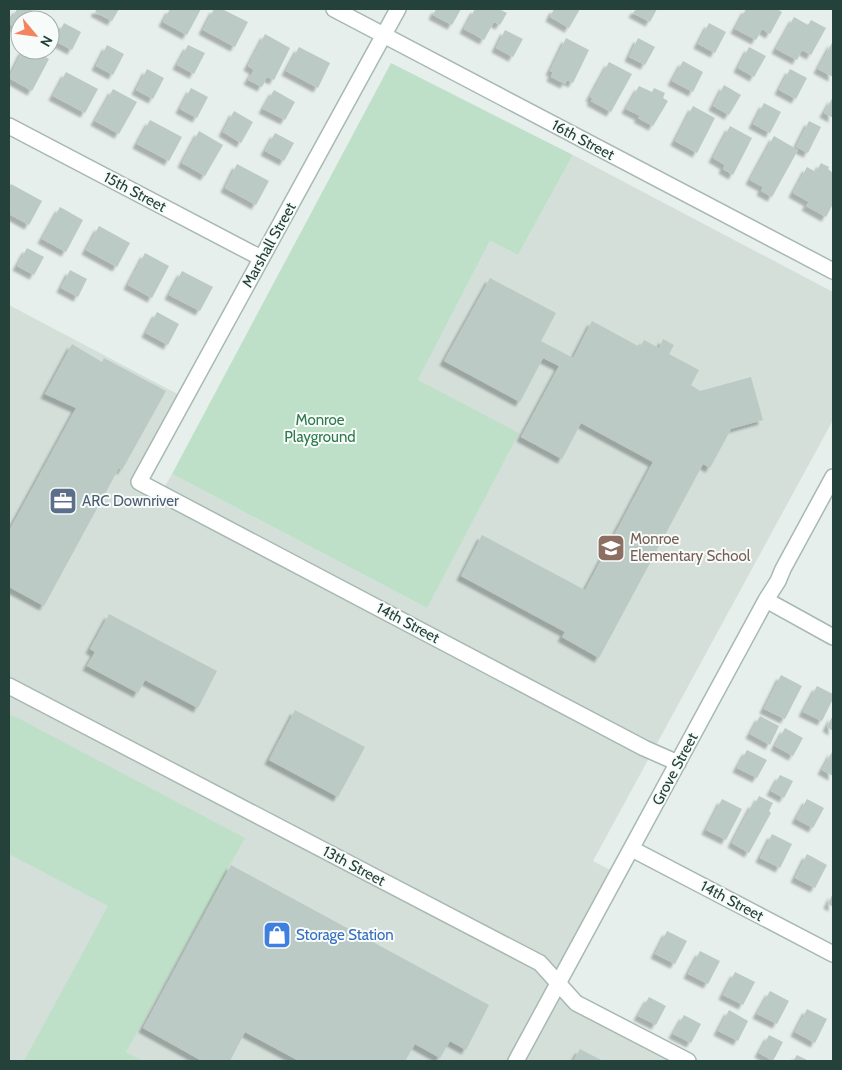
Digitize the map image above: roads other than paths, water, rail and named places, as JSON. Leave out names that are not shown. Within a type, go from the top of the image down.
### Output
[{"type":"street","name":"16th Street","points":[[334,9],[833,271]]},
{"type":"street","name":"Marshall Street","points":[[139,482],[398,9]]},
{"type":"street","name":"15th Street","points":[[9,126],[261,258]]},
{"type":"street","name":"Grove Street","points":[[516,1061],[833,477]]},
{"type":"street","name":"14th Street","points":[[139,482],[644,748],[678,763]]},
{"type":"street","points":[[766,600],[833,637]]},
{"type":"street","name":"13th Street","points":[[9,686],[540,962],[576,1003],[688,1061]]},
{"type":"street","name":"14th Street","points":[[632,849],[833,954]]},
{"type":"place","name":"ARC Downriver","points":[[63,501]]},
{"type":"place","name":"Monroe Elementary School","points":[[611,548]]},
{"type":"place","name":"Storage Station","points":[[277,935]]},
{"type":"park label","name":"Monroe Playground","points":[[320,428]]}]
